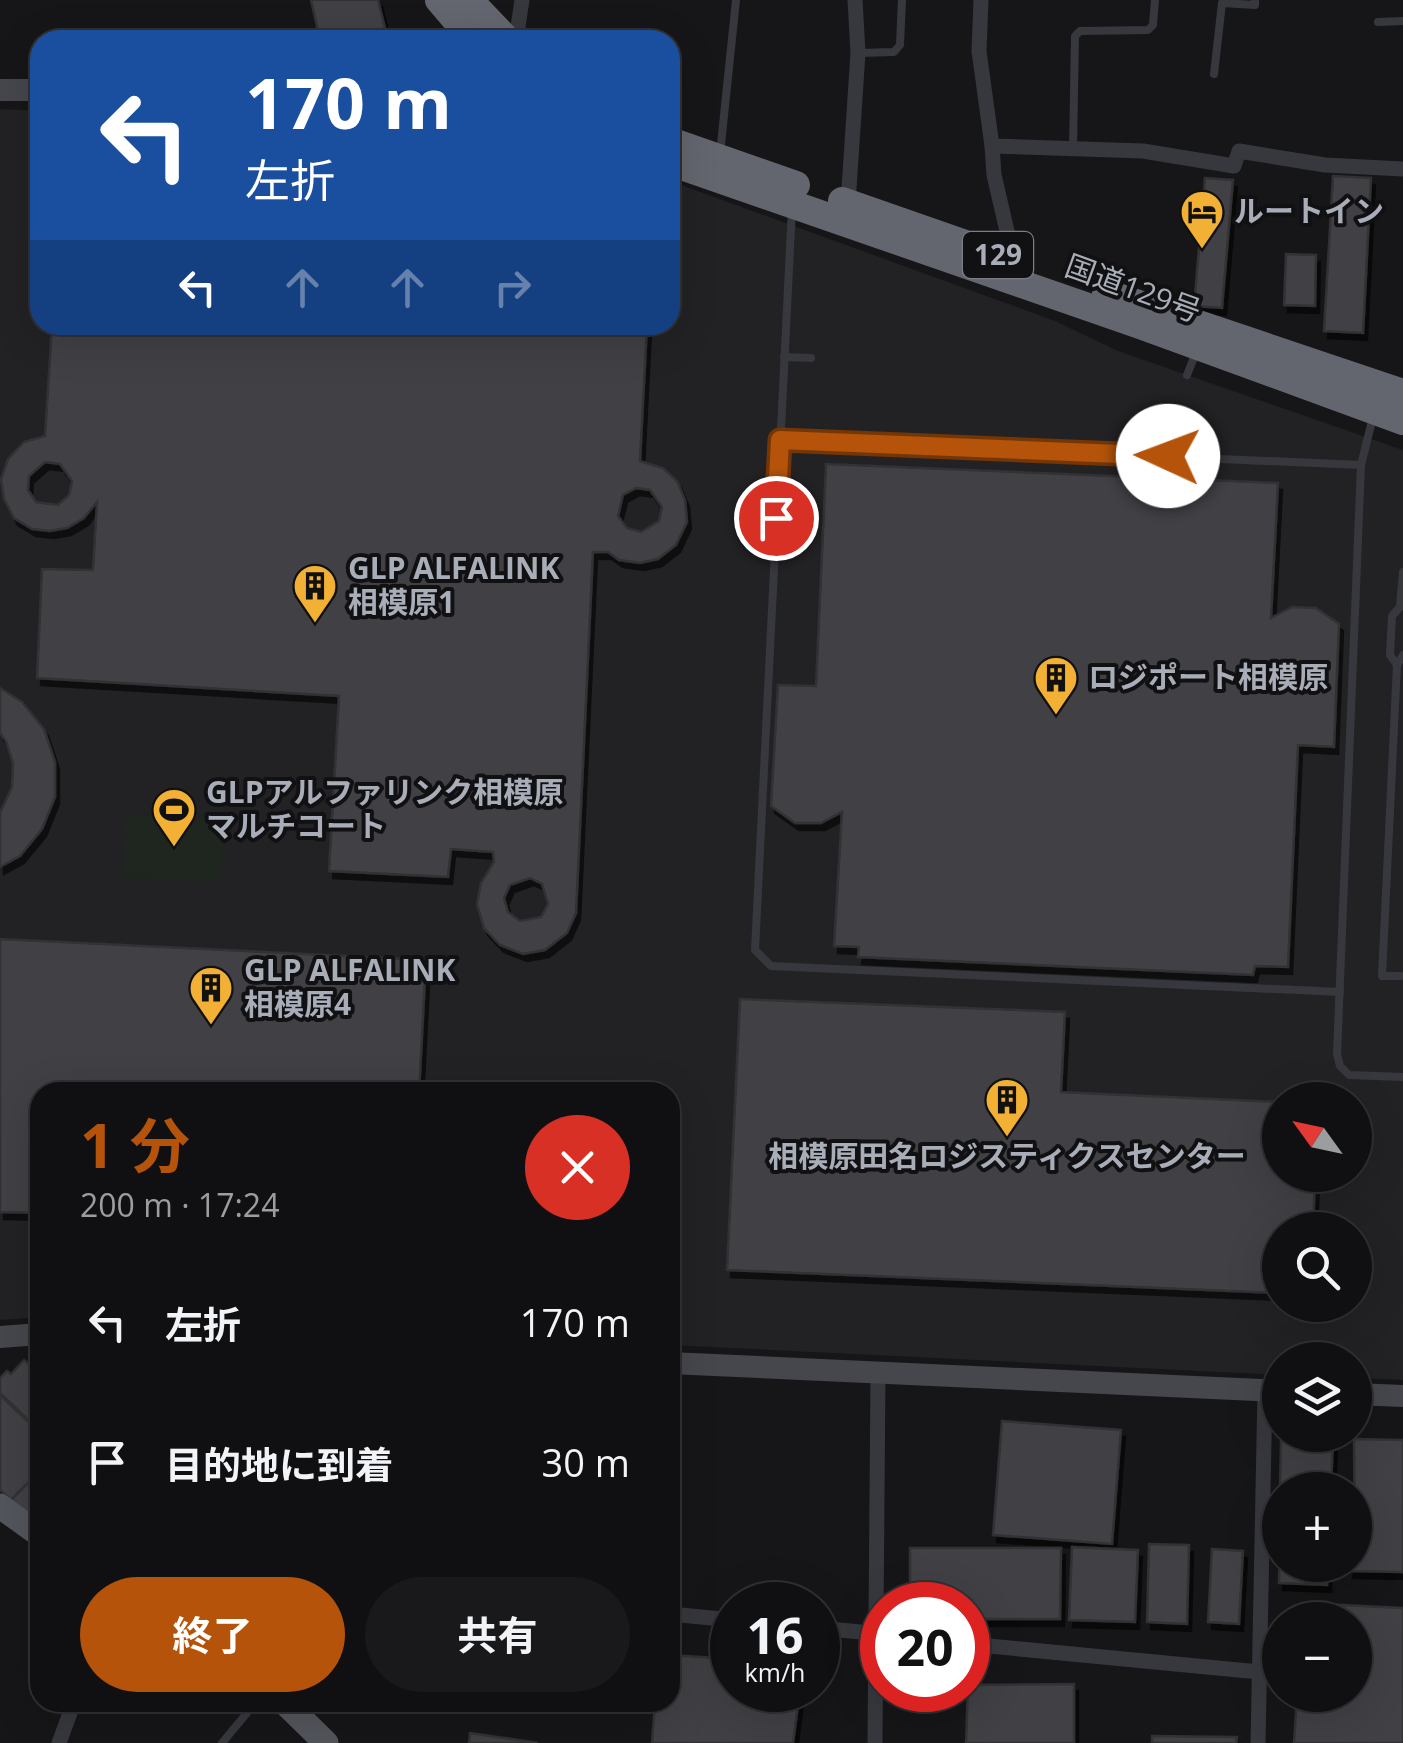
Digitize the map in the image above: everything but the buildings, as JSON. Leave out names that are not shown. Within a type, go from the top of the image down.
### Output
[{"type":"highway","points":[[439,0],[465,30]]},
{"type":"highway","points":[[468,0],[497,30]]},
{"type":"highway","name":"国道129号","points":[[680,145],[1403,393]]},
{"type":"highway","name":"国道129号","points":[[680,165],[1403,420]]},
{"type":"highway","points":[[1140,325],[1190,368],[1403,436]]},
{"type":"highway","points":[[1204,326],[1283,336],[1403,376]]},
{"type":"main road","points":[[0,1506],[30,1528]]},
{"type":"main road","points":[[294,1712],[326,1743]]},
{"type":"street","points":[[518,30],[522,0]]},
{"type":"street","points":[[848,203],[858,52],[855,0]]},
{"type":"street","points":[[981,0],[978,51],[994,176],[1014,261]]},
{"type":"street","points":[[0,90],[30,90]]},
{"type":"street","points":[[992,146],[1144,151],[1234,166],[1239,151],[1325,165],[1403,168]]},
{"type":"street","points":[[0,1336],[30,1334]]},
{"type":"street","points":[[680,1363],[1262,1391]]},
{"type":"street","points":[[878,1372],[880,1582]]},
{"type":"street","points":[[1372,1395],[1403,1396]]},
{"type":"street","points":[[1258,1743],[1269,1452]]},
{"type":"street","points":[[680,1615],[710,1618]]},
{"type":"street","points":[[990,1646],[1260,1672]]},
{"type":"street","points":[[59,1743],[70,1712]]},
{"type":"street","points":[[875,1743],[876,1712]]},
{"type":"lane","points":[[719,159],[736,0]]},
{"type":"lane","points":[[858,52],[894,52],[900,46],[902,0]]},
{"type":"lane","points":[[1073,148],[1075,36],[1080,30],[1148,30],[1154,25],[1155,0]]},
{"type":"lane","points":[[1214,74],[1222,3],[1255,4],[1255,0]]},
{"type":"lane","points":[[1378,22],[1403,21]]},
{"type":"lane","points":[[792,204],[755,950],[770,966],[1340,992]]},
{"type":"lane","points":[[784,357],[811,358]]},
{"type":"lane","points":[[1371,425],[1362,465],[1337,1054],[1340,1066],[1349,1075],[1403,1077]]},
{"type":"lane","points":[[780,440],[1362,465]]},
{"type":"lane","points":[[1397,665],[1390,655],[1392,616],[1402,603],[1403,572]]},
{"type":"lane","points":[[1401,976],[1382,976],[1397,665],[1403,655]]},
{"type":"lane","points":[[1390,818],[1403,819]]},
{"type":"lane","points":[[222,1743],[248,1712]]},
{"type":"shaded area","points":[[0,109],[30,110],[30,335],[680,335],[680,185],[1055,321],[1118,351],[1403,450],[1403,1380],[1372,1379],[1372,1342],[1262,1342],[1262,1374],[680,1345],[680,1082],[30,1082],[30,1318],[0,1320]]},
{"type":"shaded area","name":"GLPアルファリンク相模原 マルチコート","points":[[126,815],[224,818],[221,882],[124,878]]},
{"type":"place","name":"ルートイン","points":[[1202,250]]},
{"type":"place","name":"GLP ALFALINK 相模原1","points":[[315,624]]},
{"type":"place","name":"ロジポート相模原","points":[[1056,716]]},
{"type":"place","name":"GLPアルファリンク相模原 マルチコート","points":[[174,848]]},
{"type":"place","name":"GLP ALFALINK 相模原4","points":[[211,1026]]},
{"type":"place","name":"相模原田名ロジスティクスセンター","points":[[1007,1138]]},
{"type":"route","points":[[776,518],[780,440],[1168,456]]}]
